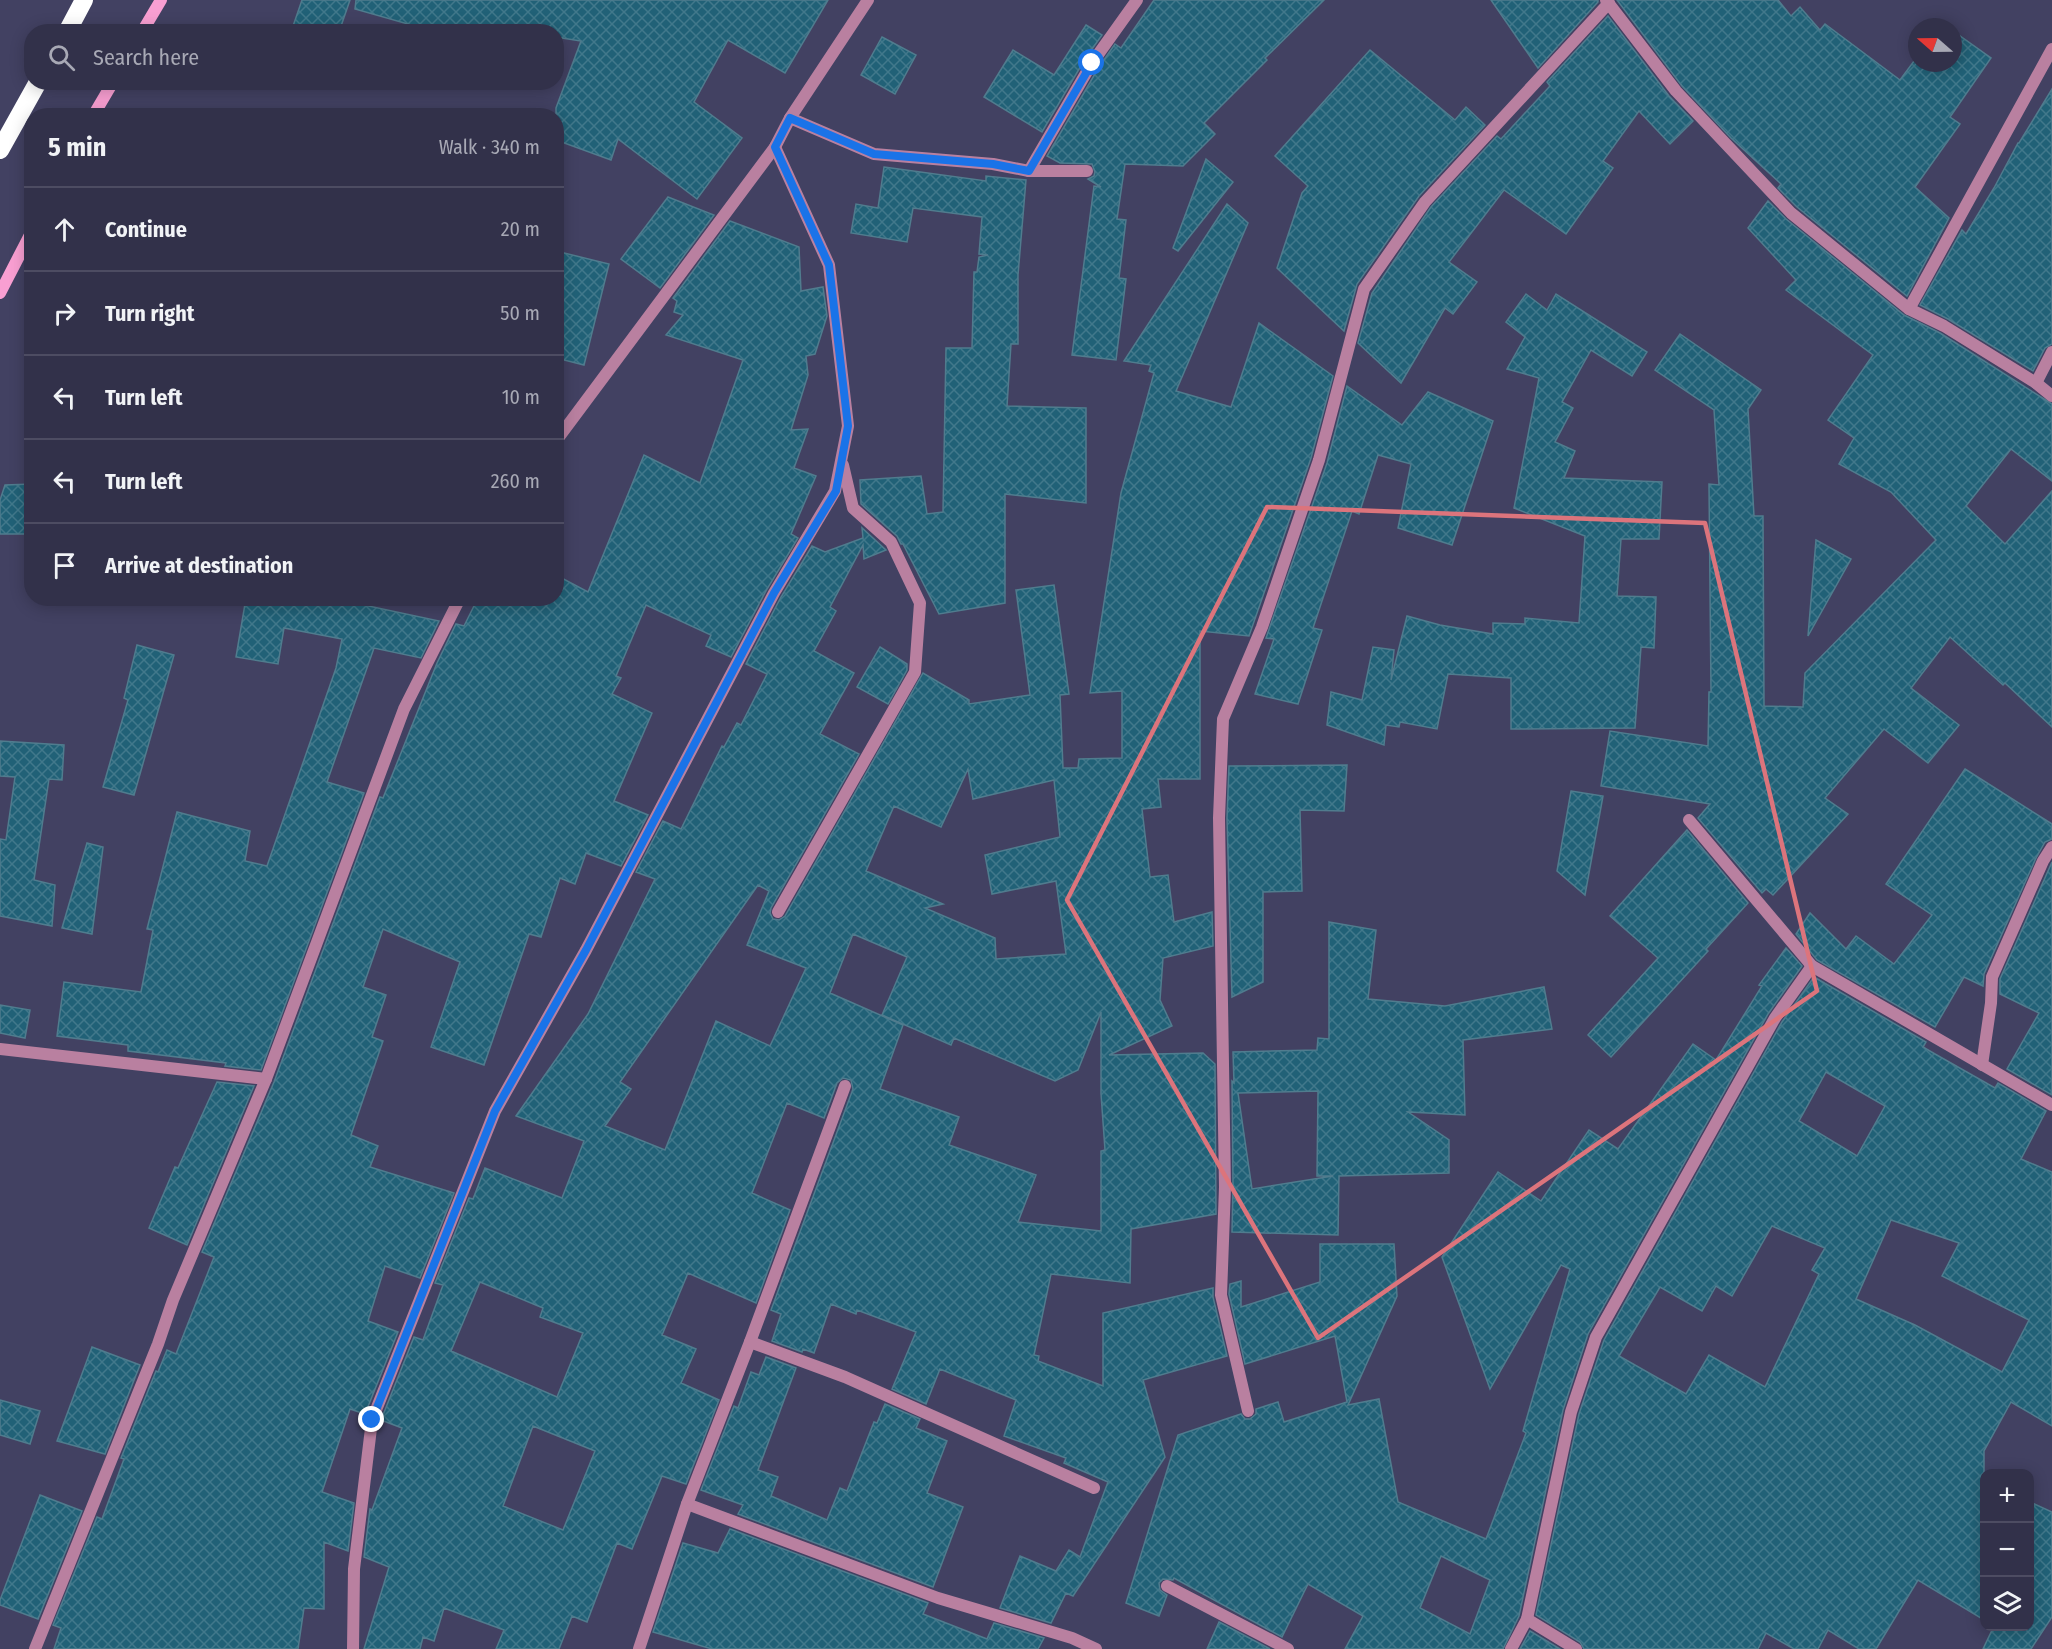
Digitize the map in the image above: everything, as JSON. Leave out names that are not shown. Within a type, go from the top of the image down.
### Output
[{"type":"highway","points":[[71,24],[84,0]]},
{"type":"highway","points":[[0,150],[34,90]]},
{"type":"street","points":[[146,24],[160,0]]},
{"type":"street","points":[[564,430],[775,147],[790,118],[868,0]]},
{"type":"street","points":[[1029,171],[1092,63],[1137,0]]},
{"type":"street","points":[[1248,1411],[1221,1295],[1225,1187],[1219,818],[1223,719],[1262,627],[1319,460],[1364,289],[1425,202],[1607,2],[1676,92],[1791,213],[1910,309],[1944,326],[2036,383],[2052,396]]},
{"type":"street","points":[[1910,309],[2052,49]]},
{"type":"street","points":[[98,108],[108,90]]},
{"type":"street","points":[[790,118],[874,154],[993,164],[1029,171],[1087,171]]},
{"type":"street","points":[[353,1649],[354,1569],[372,1420],[495,1111],[586,950],[774,593],[836,491],[848,426],[829,265],[775,147]]},
{"type":"street","points":[[0,293],[24,246]]},
{"type":"street","points":[[2036,383],[2052,352]]},
{"type":"street","points":[[778,912],[915,672],[920,603],[891,542],[853,508],[841,459]]},
{"type":"street","points":[[35,1649],[158,1344],[173,1300],[266,1079],[404,709],[456,606]]},
{"type":"street","points":[[1689,820],[1812,966],[2052,1104]]},
{"type":"street","points":[[1982,1065],[1991,1003],[1992,977],[2043,861],[2052,848]]},
{"type":"street","points":[[1510,1649],[1527,1619],[1571,1412],[1596,1337],[1775,1018],[1812,966]]},
{"type":"street","points":[[0,1049],[266,1079]]},
{"type":"street","points":[[639,1649],[687,1504],[750,1342],[844,1086]]},
{"type":"street","points":[[750,1342],[845,1377],[1094,1488]]},
{"type":"street","points":[[687,1504],[939,1598],[1072,1638],[1096,1649]]},
{"type":"street","points":[[1167,1586],[1288,1649]]},
{"type":"street","points":[[1527,1619],[1576,1649]]},
{"type":"highlighted area","points":[[1267,507],[1705,523],[1817,991],[1318,1338],[1067,900]]},
{"type":"building","points":[[302,0],[350,0],[342,24],[294,24]]},
{"type":"building","points":[[356,0],[828,0],[785,73],[728,40],[694,102],[742,138],[697,199],[618,139],[611,160],[564,143],[564,108],[556,108],[581,41],[564,38],[564,24],[408,24],[355,9]]},
{"type":"building","points":[[1154,0],[1324,0],[1204,123],[1215,134],[1183,166],[1125,164],[1117,219],[1126,220],[1119,278],[1126,279],[1116,360],[1072,355],[1094,186],[1101,187],[1088,179],[1094,176],[1092,164],[1060,163],[1047,156],[1099,67],[1115,44],[1121,48]]},
{"type":"building","points":[[1491,0],[1598,0],[1598,2],[1538,68]]},
{"type":"building","points":[[1617,0],[1778,0],[1791,16],[1800,7],[1820,30],[1825,24],[1900,80],[1908,69],[1908,72],[1962,72],[1962,37],[1991,58],[1950,117],[1960,124],[1915,187],[1949,218],[1907,296],[1797,207],[1778,188],[1781,184],[1731,138],[1682,86]]},
{"type":"building","points":[[1608,16],[1669,96],[1693,121],[1670,144],[1639,111],[1603,161],[1613,168],[1566,234],[1504,190],[1449,262],[1477,282],[1453,314],[1445,308],[1401,383],[1358,343],[1372,293],[1431,207],[1497,136],[1501,139],[1550,86],[1547,82]]},
{"type":"building","points":[[1086,25],[1102,35],[1085,59],[1042,132],[984,97],[1013,50],[1054,75]]},
{"type":"building","points":[[882,37],[916,55],[895,94],[861,75]]},
{"type":"building","points":[[1370,50],[1455,120],[1466,107],[1485,125],[1419,196],[1357,284],[1344,331],[1277,268],[1302,193],[1308,186],[1275,156]]},
{"type":"building","points":[[2052,89],[2052,344],[2045,348],[2033,371],[1948,319],[1920,305],[1962,230],[1966,234]]},
{"type":"building","points":[[1206,159],[1233,182],[1178,251],[1173,248]]},
{"type":"building","points":[[884,167],[986,181],[986,176],[1026,180],[1018,275],[1018,344],[1011,344],[1007,406],[1086,408],[1086,503],[1005,494],[1005,603],[939,614],[903,544],[861,504],[860,480],[921,476],[927,514],[943,512],[946,348],[972,348],[974,272],[977,272],[979,257],[988,255],[979,254],[982,217],[913,208],[907,242],[851,233],[856,204],[878,208]]},
{"type":"building","points":[[668,197],[714,215],[660,288],[621,259]]},
{"type":"building","points":[[1768,201],[1786,219],[1904,315],[1940,333],[2052,404],[2052,481],[2011,449],[1966,506],[2005,544],[2052,491],[2052,727],[2005,683],[2003,685],[1950,637],[1911,688],[1959,725],[1928,763],[1884,729],[1825,798],[1848,814],[1773,895],[1766,889],[1762,893],[1698,818],[1710,804],[1601,786],[1610,731],[1708,746],[1709,692],[1711,692],[1709,484],[1719,485],[1714,410],[1655,370],[1680,334],[1761,390],[1748,409],[1754,516],[1763,516],[1764,706],[1803,707],[1805,673],[1936,540],[1891,492],[1839,464],[1854,438],[1828,420],[1873,355],[1786,290],[1796,280],[1748,228]]},
{"type":"building","points":[[1227,204],[1248,223],[1176,391],[1231,407],[1259,323],[1333,376],[1311,458],[1249,636],[1200,631],[1200,779],[1158,779],[1161,807],[1142,809],[1150,877],[1168,875],[1174,922],[1212,912],[1213,946],[1163,958],[1160,1000],[1172,1026],[1109,1055],[1203,1053],[1215,1064],[1216,1214],[1131,1229],[1130,1283],[1051,1274],[1034,1355],[1039,1356],[1038,1361],[1103,1386],[1103,1313],[1213,1288],[1213,1297],[1227,1356],[1143,1380],[1165,1457],[1073,1596],[1066,1593],[1051,1623],[1000,1608],[1020,1556],[1056,1571],[1069,1550],[1080,1557],[1108,1482],[1064,1463],[1066,1458],[1004,1436],[1016,1400],[940,1369],[926,1404],[892,1389],[916,1332],[857,1310],[856,1314],[831,1304],[814,1353],[803,1349],[802,1352],[772,1341],[781,1314],[771,1310],[853,1089],[851,1080],[843,1078],[837,1083],[824,1118],[787,1103],[752,1193],[790,1210],[756,1303],[688,1273],[662,1335],[696,1349],[681,1383],[719,1400],[686,1484],[662,1476],[632,1549],[617,1543],[587,1622],[572,1616],[559,1649],[496,1649],[504,1630],[444,1608],[434,1641],[423,1637],[420,1649],[364,1649],[389,1567],[364,1557],[370,1509],[372,1510],[402,1428],[381,1420],[414,1337],[423,1340],[443,1285],[435,1283],[469,1198],[473,1199],[485,1168],[562,1198],[584,1141],[516,1116],[588,1014],[655,879],[636,872],[663,821],[681,829],[722,746],[724,747],[737,723],[741,725],[767,674],[746,664],[781,597],[812,546],[825,552],[863,538],[862,528],[886,550],[864,559],[863,545],[830,607],[836,611],[814,651],[854,673],[820,734],[859,754],[771,908],[770,913],[773,919],[779,920],[785,916],[923,673],[969,700],[969,704],[1030,695],[1016,590],[1054,585],[1069,694],[1060,695],[1063,768],[1078,768],[1079,759],[1122,758],[1122,691],[1090,693],[1121,493],[1154,373],[1149,371],[1151,365],[1124,361]],"holes":[[[968,769],[973,799],[1054,780],[1060,837],[985,855],[992,894],[1056,881],[1066,954],[996,959],[995,938],[925,908],[943,904],[866,871],[894,806],[941,827]],[[758,885],[769,891],[747,945],[806,968],[770,1046],[716,1021],[665,1150],[605,1126],[631,1089],[620,1082]],[[853,934],[907,957],[882,1015],[951,1045],[954,1038],[1055,1081],[1078,1070],[1101,1012],[1101,1094],[1105,1150],[1101,1151],[1101,1231],[1018,1222],[1036,1175],[949,1145],[959,1117],[880,1089],[903,1025],[830,993]],[[480,1282],[543,1308],[540,1317],[583,1333],[557,1397],[451,1351]],[[533,1426],[595,1451],[563,1530],[503,1506]]]},
{"type":"building","points":[[730,221],[799,247],[801,291],[823,287],[827,316],[815,354],[806,356],[808,375],[791,430],[808,429],[794,468],[816,476],[791,534],[798,538],[767,589],[731,657],[706,646],[711,635],[646,605],[616,676],[621,678],[612,694],[652,713],[614,801],[648,815],[621,866],[586,853],[575,884],[560,878],[541,937],[529,934],[484,1065],[431,1047],[460,962],[383,929],[363,987],[386,995],[372,1037],[383,1041],[351,1135],[378,1146],[370,1167],[454,1193],[420,1278],[385,1266],[368,1321],[398,1332],[365,1414],[350,1409],[322,1492],[354,1503],[348,1551],[324,1542],[324,1609],[304,1608],[298,1649],[54,1649],[61,1628],[53,1625],[97,1517],[102,1519],[124,1459],[121,1458],[156,1371],[158,1372],[167,1350],[176,1354],[214,1257],[202,1252],[274,1082],[380,797],[383,798],[437,663],[456,624],[464,626],[474,606],[564,606],[564,579],[588,592],[644,455],[700,483],[743,360],[666,335],[683,315],[674,312],[677,301],[673,298]]},
{"type":"building","points":[[564,253],[609,264],[584,365],[564,360]]},
{"type":"building","points":[[1526,294],[1547,310],[1556,294],[1647,352],[1632,376],[1591,350],[1562,402],[1573,408],[1555,442],[1575,451],[1564,478],[1662,482],[1659,539],[1621,539],[1617,596],[1656,597],[1654,648],[1641,647],[1635,728],[1511,729],[1511,678],[1448,674],[1437,729],[1400,722],[1399,727],[1386,725],[1384,745],[1327,725],[1331,692],[1362,700],[1373,647],[1394,650],[1391,680],[1407,616],[1440,625],[1493,634],[1493,623],[1525,624],[1525,618],[1579,623],[1585,536],[1514,508],[1539,378],[1507,369],[1525,337],[1506,322]]},
{"type":"building","points":[[1347,386],[1402,425],[1428,392],[1493,421],[1452,545],[1398,528],[1411,464],[1378,455],[1359,514],[1352,511],[1313,628],[1322,630],[1298,704],[1255,694],[1274,639],[1266,638],[1327,463]]},
{"type":"building","points":[[24,484],[24,534],[0,534],[0,500],[5,485]]},
{"type":"building","points":[[1816,540],[1851,559],[1808,636]]},
{"type":"building","points":[[245,606],[368,606],[439,621],[421,658],[374,648],[327,782],[364,793],[261,1070],[225,1066],[226,1063],[128,1051],[128,1045],[57,1036],[64,982],[141,992],[153,930],[147,929],[177,812],[250,831],[245,861],[267,866],[336,668],[342,639],[284,628],[278,664],[236,657]]},
{"type":"building","points":[[137,645],[174,655],[134,795],[103,787],[128,700],[124,698]]},
{"type":"building","points":[[880,647],[907,664],[907,670],[888,704],[857,687]]},
{"type":"building","points":[[0,741],[64,745],[62,780],[49,779],[34,880],[55,885],[52,926],[0,916],[0,839],[6,840],[15,777],[0,776]]},
{"type":"building","points":[[1347,765],[1344,811],[1300,810],[1302,891],[1263,892],[1263,982],[1232,997],[1227,818],[1229,766]]},
{"type":"building","points":[[1965,769],[2052,824],[2052,839],[2045,842],[2036,858],[1984,974],[1983,986],[1964,977],[1935,1027],[1817,960],[1796,934],[1810,913],[1846,949],[1856,936],[1894,964],[1932,915],[1886,884]]},
{"type":"building","points":[[1571,791],[1603,796],[1585,895],[1557,871]]},
{"type":"building","points":[[1687,830],[1748,903],[1706,949],[1708,951],[1611,1057],[1588,1035],[1658,958],[1610,916]]},
{"type":"building","points":[[87,843],[103,847],[92,934],[62,928]]},
{"type":"building","points":[[2052,862],[2052,1095],[2007,1069],[2039,1013],[2000,994],[2000,979]]},
{"type":"building","points":[[1329,922],[1376,930],[1368,999],[1445,1006],[1544,987],[1552,1029],[1463,1040],[1465,1115],[1408,1112],[1449,1140],[1449,1173],[1339,1176],[1338,1235],[1232,1232],[1233,1052],[1317,1050],[1318,1038],[1329,1039]],"holes":[[[1318,1091],[1317,1176],[1333,1176],[1252,1189],[1238,1093]]]},
{"type":"building","points":[[1786,948],[1802,966],[1768,1014],[1588,1334],[1563,1410],[1519,1616],[1503,1649],[1345,1649],[1363,1616],[1308,1584],[1282,1637],[1174,1578],[1173,1580],[1163,1579],[1159,1583],[1160,1590],[1167,1595],[1159,1616],[1126,1603],[1178,1435],[1241,1414],[1245,1419],[1250,1419],[1256,1414],[1256,1409],[1278,1402],[1284,1422],[1347,1402],[1335,1336],[1245,1364],[1229,1294],[1230,1284],[1241,1281],[1241,1307],[1320,1282],[1320,1244],[1394,1244],[1397,1296],[1348,1405],[1379,1399],[1398,1502],[1486,1539],[1526,1433],[1523,1431],[1570,1269],[1561,1265],[1490,1389],[1442,1257],[1498,1172],[1541,1201],[1589,1130],[1618,1149],[1693,1044],[1716,1060],[1762,986],[1759,985]],"holes":[[[1441,1556],[1490,1580],[1470,1634],[1420,1608]]]},
{"type":"building","points":[[1814,977],[1926,1042],[1923,1047],[1935,1054],[1995,1088],[1998,1083],[2046,1111],[2021,1159],[2052,1172],[2052,1426],[2011,1402],[1984,1451],[1984,1469],[1980,1469],[1980,1618],[1918,1580],[1876,1649],[1859,1649],[1828,1630],[1818,1649],[1794,1649],[1766,1633],[1758,1649],[1584,1649],[1580,1642],[1536,1615],[1579,1414],[1604,1340],[1782,1022]],"holes":[[[1826,1072],[1885,1106],[1857,1156],[1799,1121]],[[1891,1220],[1959,1243],[1942,1276],[2029,1320],[2002,1372],[1915,1325],[1856,1299]],[[1772,1226],[1825,1248],[1812,1270],[1819,1274],[1765,1387],[1709,1355],[1686,1394],[1619,1356],[1660,1287],[1702,1311],[1716,1286],[1732,1296]]]},
{"type":"building","points":[[0,1005],[30,1010],[25,1038],[0,1033]]},
{"type":"building","points":[[217,1082],[254,1086],[187,1245],[149,1228],[175,1167],[178,1168]]},
{"type":"building","points":[[92,1347],[140,1365],[105,1454],[57,1441]]},
{"type":"building","points":[[766,1357],[796,1368],[758,1470],[778,1477],[771,1496],[827,1520],[840,1488],[847,1491],[874,1422],[877,1423],[885,1404],[920,1419],[916,1428],[947,1441],[927,1493],[963,1507],[933,1587],[738,1514],[743,1505],[701,1490],[734,1406],[738,1408],[751,1372],[759,1375]]},
{"type":"building","points":[[0,1400],[40,1411],[30,1444],[0,1435]]},
{"type":"building","points":[[40,1495],[82,1511],[38,1619],[0,1605],[0,1600]]},
{"type":"building","points":[[2034,1504],[2052,1512],[2052,1617],[2031,1649],[1983,1649],[1992,1631],[2034,1631]]},
{"type":"building","points":[[730,1529],[928,1603],[923,1614],[987,1639],[994,1623],[1044,1638],[1038,1649],[712,1649],[653,1632],[683,1543],[718,1553]]},
{"type":"building","points":[[1219,1622],[1270,1649],[1207,1649]]},
{"type":"building","points":[[1530,1631],[1560,1649],[1520,1649]]},
{"type":"route","points":[[372,1420],[495,1111],[586,950],[774,593],[836,491],[848,426],[829,265],[775,147],[790,118],[874,154],[993,164],[1029,171],[1092,63]]}]
